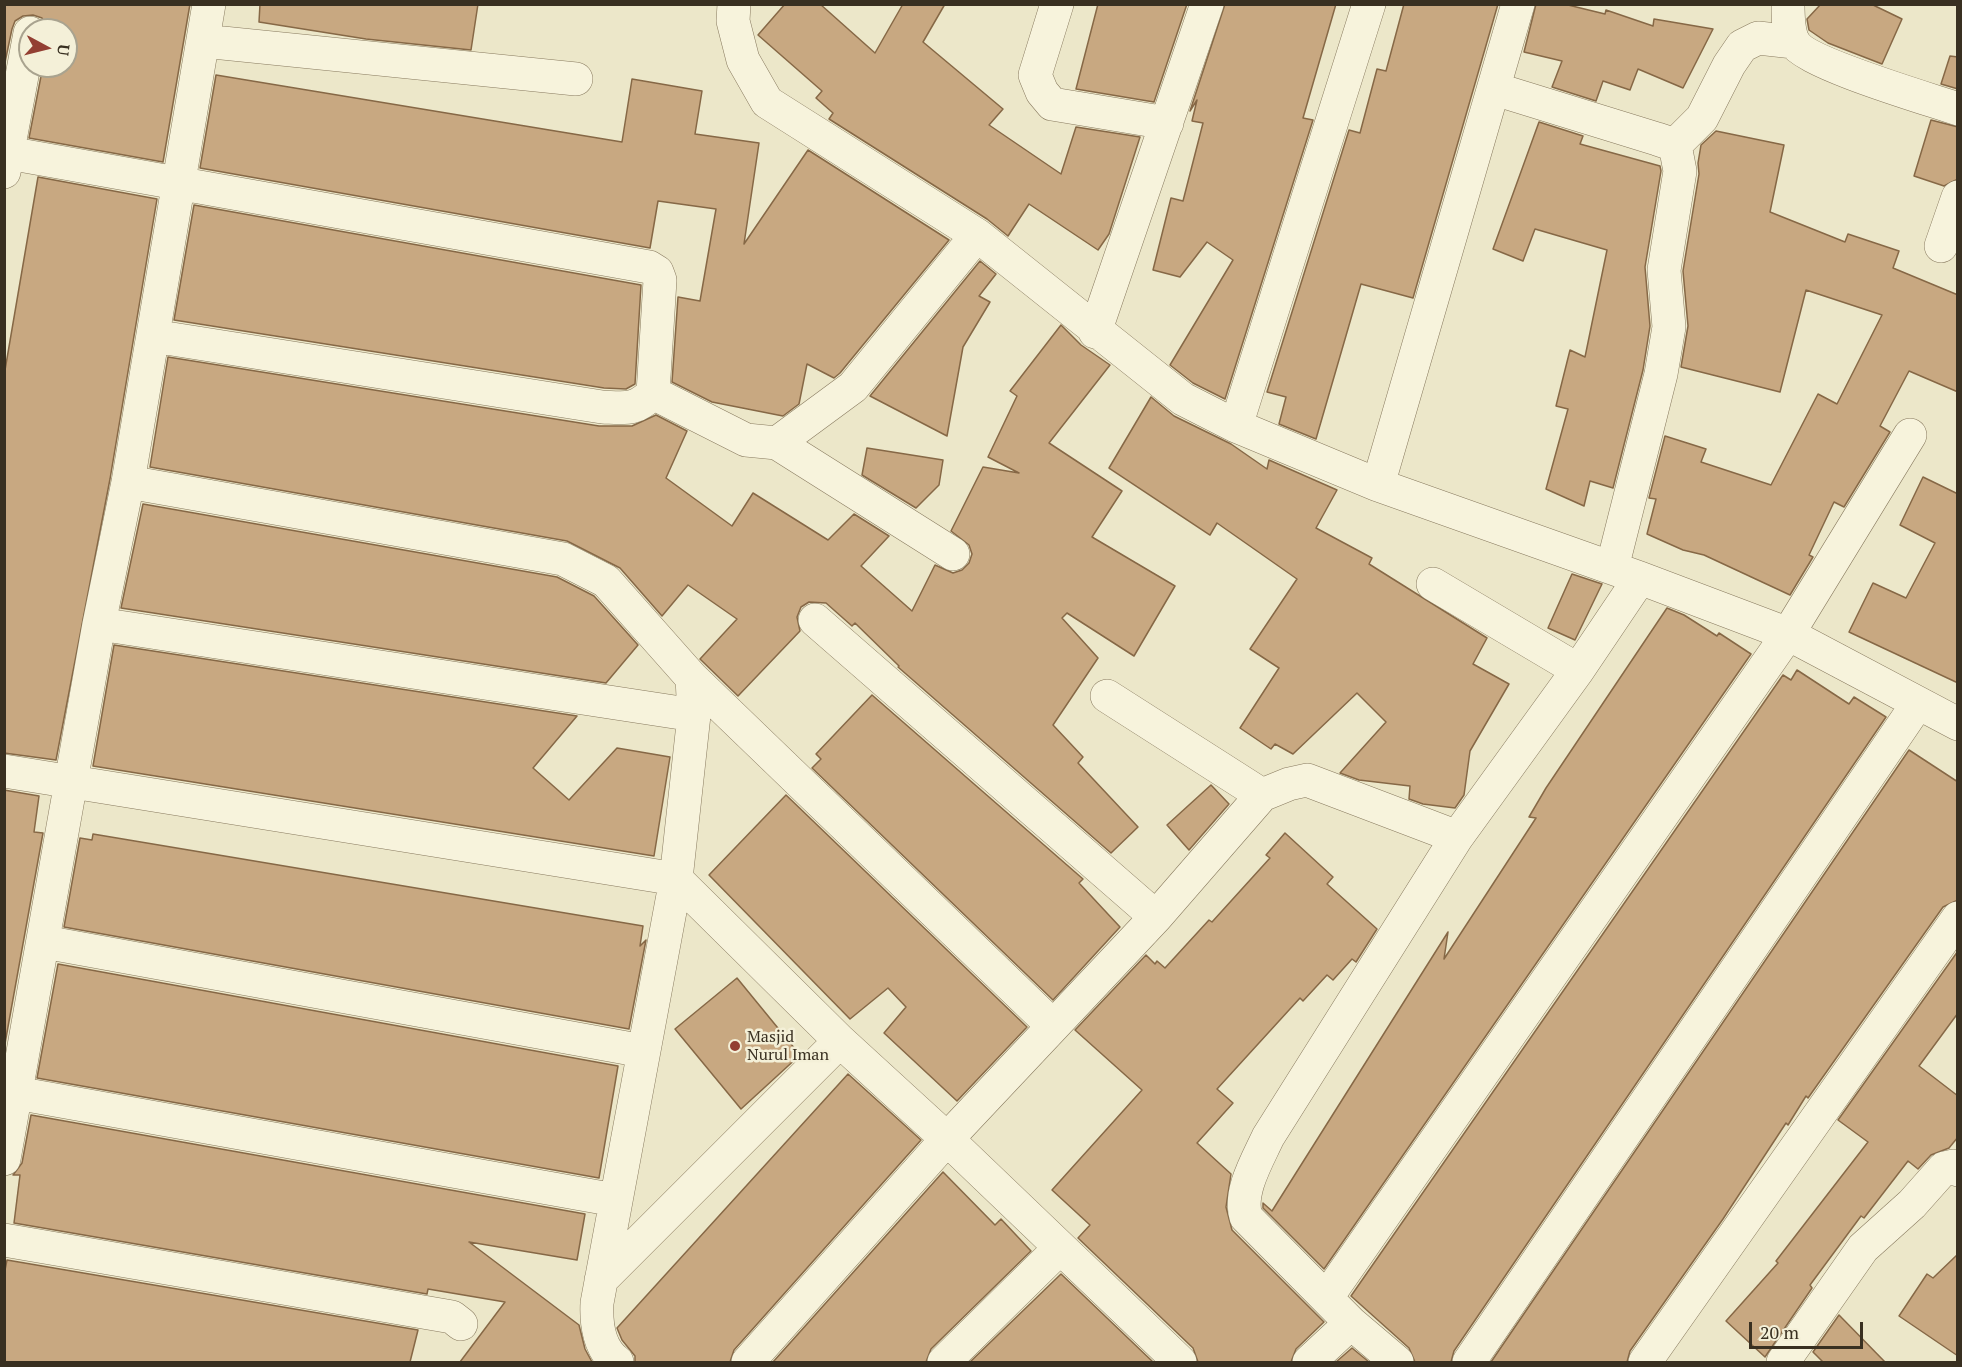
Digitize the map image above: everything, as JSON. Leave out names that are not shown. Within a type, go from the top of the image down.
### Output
[{"type":"street","points":[[4,1159],[99,624],[128,482],[209,4]]},
{"type":"street","points":[[734,4],[733,21],[743,60],[767,102],[977,236],[1095,332],[1183,399],[1236,426],[1377,485],[1626,573],[1788,634],[1958,724]]},
{"type":"street","points":[[1057,4],[1035,75],[1042,92],[1052,104],[1167,123]]},
{"type":"street","points":[[1095,332],[1207,4]]},
{"type":"street","points":[[1236,426],[1369,4]]},
{"type":"street","points":[[1377,485],[1495,89],[1518,4]]},
{"type":"street","points":[[1788,4],[1788,19],[1794,42]]},
{"type":"street","points":[[1675,145],[1702,118],[1742,45],[1758,38],[1794,42],[1833,66],[1958,109]]},
{"type":"street","points":[[203,41],[576,79]]},
{"type":"street","points":[[22,78],[6,163],[178,184],[649,267],[657,272],[660,280],[652,393],[641,405],[629,408],[602,407],[153,336]]},
{"type":"street","points":[[1495,89],[1675,145]]},
{"type":"street","points":[[1397,1362],[1351,1323],[1327,1296],[1246,1217],[1244,1202],[1254,1167],[1268,1137],[1457,837],[1578,670],[1626,573],[1669,327],[1664,270],[1680,171],[1675,145]]},
{"type":"street","points":[[1941,246],[1958,197]]},
{"type":"street","points":[[777,443],[853,387],[977,236]]},
{"type":"street","points":[[652,393],[746,440],[777,443],[953,554]]},
{"type":"street","points":[[1327,1296],[1788,634],[1910,435]]},
{"type":"street","points":[[128,482],[563,559],[606,581],[692,678],[1053,1026]]},
{"type":"street","points":[[1433,584],[1578,670]]},
{"type":"street","points":[[815,620],[1156,917]]},
{"type":"street","points":[[99,624],[694,715]]},
{"type":"street","points":[[617,1362],[603,1344],[596,1322],[615,1200],[676,879],[694,715],[692,678]]},
{"type":"street","points":[[1107,696],[1262,795]]},
{"type":"street","points":[[1469,1362],[1918,704]]},
{"type":"street","points":[[4,771],[72,780],[676,879],[840,1041],[947,1139],[1180,1362]]},
{"type":"street","points":[[748,1362],[947,1139],[1156,917],[1262,795],[1289,784],[1307,780],[1457,837]]},
{"type":"street","points":[[1645,1362],[1958,918]]},
{"type":"street","points":[[44,942],[643,1050]]},
{"type":"street","points":[[601,1280],[840,1041]]},
{"type":"street","points":[[16,1093],[615,1200]]},
{"type":"street","points":[[1783,1362],[1863,1248],[1912,1204],[1944,1168],[1953,1166],[1958,1170]]},
{"type":"street","points":[[4,1240],[452,1317],[462,1324]]},
{"type":"street","points":[[953,1359],[1060,1248]]},
{"type":"street","points":[[1309,1362],[1351,1323]]},
{"type":"building","points":[[4,4],[190,4],[163,162],[29,138],[41,78],[78,78],[78,18],[42,18],[33,15],[18,18],[12,29],[4,67]]},
{"type":"building","points":[[260,4],[478,4],[471,50],[366,39],[259,22]]},
{"type":"building","points":[[785,4],[820,4],[875,53],[903,4],[945,4],[923,42],[1003,109],[989,125],[1061,174],[1076,127],[1140,137],[1109,234],[1098,250],[1029,204],[1008,236],[987,219],[829,119],[833,113],[816,98],[822,91],[758,35]]},
{"type":"building","points":[[1098,4],[1187,4],[1154,102],[1076,89]]},
{"type":"building","points":[[1225,4],[1336,4],[1303,118],[1313,120],[1225,399],[1193,383],[1170,365],[1233,260],[1207,242],[1180,277],[1153,270],[1171,198],[1183,201],[1203,123],[1192,121],[1197,100],[1190,111]]},
{"type":"building","points":[[1404,4],[1498,4],[1413,298],[1361,284],[1316,439],[1279,424],[1286,397],[1267,392],[1349,130],[1360,133],[1377,69],[1386,71]]},
{"type":"building","points":[[1536,4],[1564,4],[1605,14],[1606,10],[1653,26],[1654,19],[1713,29],[1683,88],[1638,69],[1630,90],[1603,81],[1596,101],[1552,87],[1562,61],[1524,52]]},
{"type":"building","points":[[1821,4],[1871,4],[1902,19],[1882,64],[1828,43],[1809,30],[1807,19]]},
{"type":"building","points":[[1950,56],[1958,57],[1958,89],[1941,84]]},
{"type":"building","points":[[216,75],[622,142],[632,79],[702,91],[695,134],[759,143],[744,244],[808,150],[949,240],[840,373],[834,378],[807,364],[799,404],[783,416],[712,402],[672,382],[678,297],[700,301],[716,209],[658,201],[650,248],[200,168]]},
{"type":"building","points":[[1931,120],[1958,127],[1958,179],[1944,186],[1914,176]]},
{"type":"building","points":[[1539,122],[1583,136],[1580,144],[1660,166],[1661,171],[1645,267],[1650,326],[1643,370],[1613,488],[1590,481],[1584,506],[1546,489],[1568,409],[1556,406],[1570,350],[1585,357],[1607,250],[1535,229],[1523,261],[1493,249]]},
{"type":"building","points":[[1716,131],[1784,145],[1770,212],[1845,242],[1848,234],[1899,251],[1893,268],[1958,295],[1958,392],[1909,371],[1880,426],[1890,432],[1844,507],[1834,502],[1809,555],[1813,557],[1790,595],[1704,555],[1683,550],[1647,534],[1656,499],[1649,498],[1665,436],[1706,449],[1701,462],[1771,485],[1818,394],[1837,404],[1882,315],[1806,290],[1780,392],[1681,367],[1688,326],[1683,271],[1699,174],[1698,163],[1701,145]]},
{"type":"building","points":[[38,177],[157,199],[110,479],[56,760],[4,753],[4,376]]},
{"type":"building","points":[[194,205],[641,285],[635,384],[626,389],[604,388],[174,320]]},
{"type":"building","points":[[980,261],[996,274],[979,296],[990,302],[963,347],[947,436],[870,396]]},
{"type":"building","points":[[1061,325],[1081,345],[1110,365],[1049,443],[1122,491],[1092,537],[1175,586],[1134,656],[1067,613],[1062,618],[1098,658],[1053,725],[1083,757],[1078,763],[1138,827],[1111,853],[898,667],[855,623],[852,626],[826,603],[809,602],[801,607],[797,617],[800,631],[738,696],[700,659],[737,619],[688,585],[662,616],[620,568],[567,541],[150,467],[168,357],[599,426],[632,426],[656,415],[687,431],[666,478],[732,526],[753,493],[828,540],[854,514],[889,536],[861,566],[912,611],[935,565],[953,573],[962,570],[969,563],[972,554],[969,545],[951,531],[983,467],[1019,473],[988,457],[1017,396],[1010,391]]},
{"type":"building","points":[[1151,397],[1174,416],[1231,444],[1267,469],[1269,460],[1337,490],[1316,528],[1372,558],[1369,564],[1487,638],[1473,664],[1509,684],[1470,751],[1464,795],[1455,808],[1423,804],[1409,799],[1410,786],[1359,780],[1340,773],[1386,722],[1357,693],[1293,754],[1275,744],[1271,749],[1240,728],[1279,668],[1250,649],[1297,579],[1217,523],[1210,535],[1109,468]]},
{"type":"building","points":[[867,448],[943,460],[939,485],[916,508],[862,475]]},
{"type":"building","points":[[1923,477],[1958,494],[1958,683],[1849,632],[1873,583],[1906,598],[1935,543],[1900,525]]},
{"type":"building","points":[[143,504],[557,577],[594,596],[638,645],[606,683],[121,608]]},
{"type":"building","points":[[1572,574],[1602,584],[1575,640],[1548,628]]},
{"type":"building","points":[[1667,608],[1684,615],[1717,636],[1719,633],[1751,654],[1324,1269],[1263,1208],[1263,1203],[1272,1211],[1448,932],[1444,959],[1536,818],[1529,817],[1546,788]]},
{"type":"building","points":[[114,645],[577,716],[533,768],[569,800],[617,748],[670,757],[654,856],[93,766]]},
{"type":"building","points":[[1797,670],[1849,704],[1854,697],[1886,717],[1454,1351],[1451,1362],[1415,1362],[1409,1348],[1351,1296],[1783,675],[1791,680]]},
{"type":"building","points":[[872,695],[1083,879],[1079,883],[1120,927],[1053,1000],[812,768],[821,759],[816,754]]},
{"type":"building","points":[[1909,750],[1958,782],[1958,900],[1943,907],[1808,1098],[1806,1096],[1788,1125],[1786,1123],[1723,1219],[1630,1351],[1627,1362],[1491,1362]]},
{"type":"building","points":[[1211,785],[1229,804],[1189,850],[1167,825]]},
{"type":"building","points":[[4,790],[39,796],[34,832],[43,833],[4,1049]]},
{"type":"building","points":[[786,795],[1027,1027],[957,1101],[884,1033],[906,1007],[888,988],[850,1019],[709,875]]},
{"type":"building","points":[[1285,833],[1333,877],[1327,884],[1377,929],[1356,962],[1352,959],[1333,980],[1327,975],[1303,1001],[1300,998],[1217,1089],[1233,1103],[1197,1143],[1231,1174],[1226,1207],[1232,1230],[1324,1322],[1296,1349],[1291,1362],[1198,1362],[1193,1348],[1078,1238],[1090,1225],[1052,1190],[1142,1090],[1075,1030],[1146,955],[1155,964],[1157,961],[1165,968],[1209,920],[1212,922],[1270,858],[1266,855]]},
{"type":"building","points":[[93,834],[643,926],[640,946],[646,940],[629,1029],[64,927],[80,838],[92,840]]},
{"type":"building","points":[[1958,951],[1958,1013],[1919,1066],[1958,1096],[1958,1137],[1949,1148],[1931,1155],[1918,1169],[1908,1161],[1864,1218],[1861,1216],[1810,1285],[1812,1288],[1765,1357],[1726,1321],[1778,1263],[1776,1261],[1868,1142],[1838,1120]]},
{"type":"building","points":[[58,964],[618,1066],[599,1178],[37,1078]]},
{"type":"building","points":[[737,978],[800,1055],[741,1109],[675,1029]]},
{"type":"building","points":[[848,1074],[921,1140],[734,1350],[730,1362],[635,1362],[635,1356],[622,1340],[617,1328]]},
{"type":"building","points":[[31,1115],[585,1214],[577,1260],[469,1242],[579,1325],[585,1349],[592,1362],[460,1362],[505,1302],[428,1289],[427,1294],[14,1223],[20,1175],[13,1175],[22,1163]]},
{"type":"building","points":[[943,1172],[995,1225],[1001,1219],[1031,1251],[931,1349],[926,1362],[773,1362]]},
{"type":"building","points":[[1958,1254],[1958,1356],[1899,1316],[1927,1274],[1933,1278]]},
{"type":"building","points":[[7,1260],[418,1330],[410,1362],[4,1362],[4,1275]]},
{"type":"building","points":[[1061,1274],[1153,1362],[970,1362]]},
{"type":"building","points":[[1839,1315],[1885,1362],[1823,1362],[1813,1352]]},
{"type":"building","points":[[1352,1348],[1369,1362],[1336,1362]]},
{"type":"place","name":"Masjid Nurul Iman","points":[[735,1046]]}]
